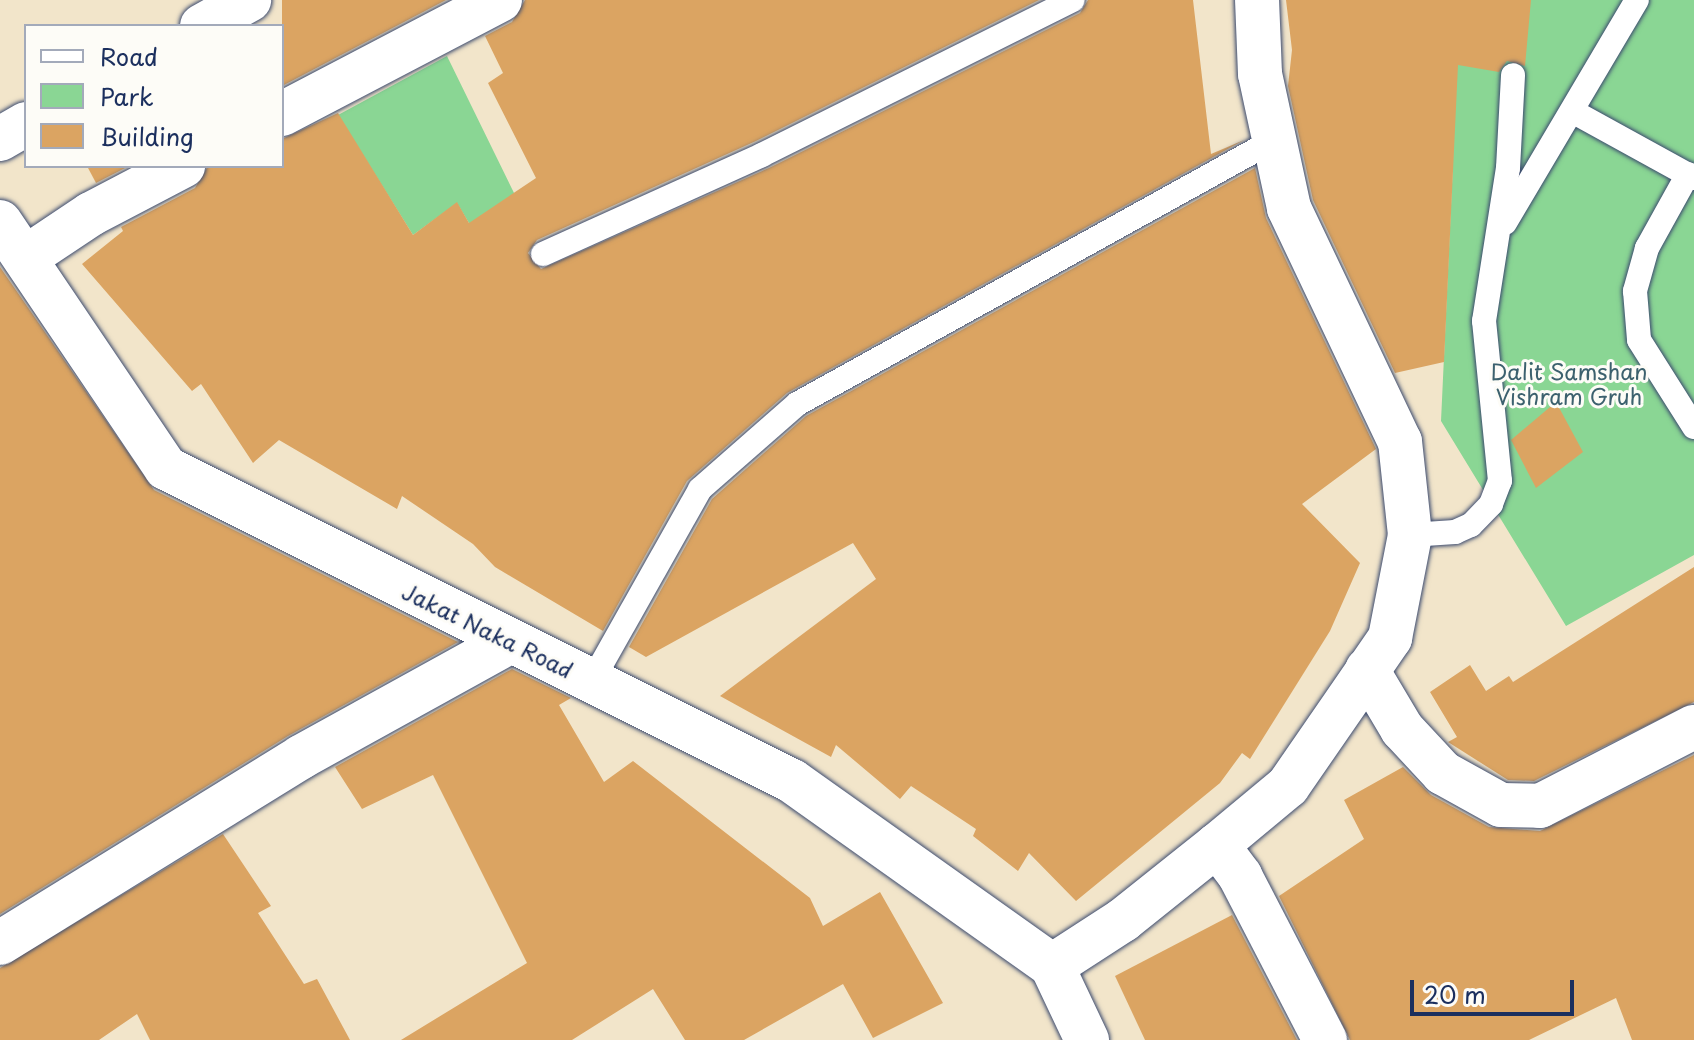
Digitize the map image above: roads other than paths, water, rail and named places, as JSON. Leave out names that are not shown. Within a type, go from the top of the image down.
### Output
[{"type":"street","points":[[206,24],[249,0]]},
{"type":"street","points":[[284,113],[500,0]]},
{"type":"street","points":[[1087,1040],[1052,966],[1123,920],[1288,786],[1390,638],[1410,535],[1400,442],[1289,208],[1260,74],[1257,0]]},
{"type":"street","points":[[0,139],[24,125]]},
{"type":"street","points":[[25,258],[91,214],[179,168]]},
{"type":"street","name":"Jakat Naka Road","points":[[0,222],[166,468],[792,781],[1052,966]]},
{"type":"street","points":[[0,943],[301,757],[509,642]]},
{"type":"street","points":[[1367,670],[1402,729],[1443,773],[1501,805],[1540,806],[1694,727]]},
{"type":"street","points":[[1217,845],[1240,876],[1325,1040]]},
{"type":"lane","points":[[543,254],[762,155],[1073,0]]},
{"type":"lane","points":[[1497,235],[1637,0]]},
{"type":"lane","points":[[1410,535],[1455,532],[1471,525],[1491,504],[1500,481],[1484,321],[1508,168],[1513,75]]},
{"type":"lane","points":[[1572,111],[1691,176],[1647,248],[1635,291],[1639,340],[1694,427]]},
{"type":"lane","points":[[592,681],[700,489],[797,404],[1274,140]]},
{"type":"park label","name":"Dalit Samshan Vishram Gruh","points":[[1569,382]]}]
